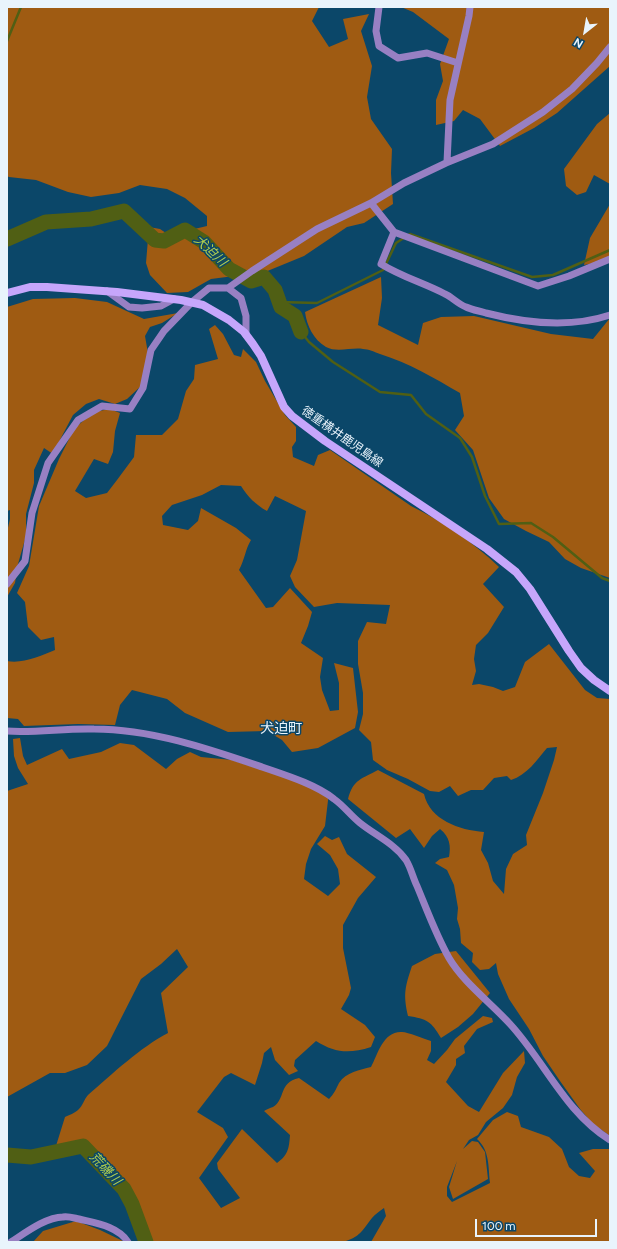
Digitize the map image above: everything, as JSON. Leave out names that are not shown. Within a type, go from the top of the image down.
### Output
[{"type":"main road","name":"徳重横井鹿児島線","points":[[7,293],[30,287],[63,288],[107,291],[174,299],[203,305],[229,320],[246,335],[261,356],[284,408],[292,416],[325,441],[487,549],[512,569],[530,589],[581,668],[594,680],[610,691]]},
{"type":"street","points":[[379,7],[376,31],[379,46],[398,58],[427,53],[458,63]]},
{"type":"street","points":[[447,162],[450,100],[470,7]]},
{"type":"street","points":[[7,584],[25,561],[32,513],[48,463],[78,420],[102,406],[130,409],[143,388],[151,350],[164,331],[192,302],[209,288],[228,288],[317,228],[370,203],[404,183],[447,162],[494,144],[543,112],[572,89],[597,64],[610,47]]},
{"type":"street","points":[[370,203],[394,232],[538,286],[569,276],[610,259]]},
{"type":"street","points":[[394,232],[382,264],[396,273],[446,294],[465,307],[498,316],[536,322],[565,323],[600,318],[610,315]]},
{"type":"street","points":[[228,288],[240,298],[246,316],[246,335]]},
{"type":"street","points":[[107,291],[129,307],[142,308],[161,306],[174,299]]},
{"type":"street","points":[[7,731],[94,728],[131,732],[173,740],[225,754],[297,779],[335,799],[353,818],[395,849],[406,861],[438,936],[450,960],[469,983],[510,1024],[526,1043],[557,1088],[582,1117],[600,1134],[610,1140]]},
{"type":"street","points":[[11,1242],[40,1224],[63,1216],[98,1223],[115,1230],[128,1242]]},
{"type":"shaded area","points":[[7,7],[319,7],[312,21],[329,47],[348,39],[343,19],[369,14],[361,31],[372,66],[367,97],[371,119],[392,149],[391,173],[393,204],[364,223],[347,227],[304,256],[265,272],[211,279],[188,292],[167,293],[150,275],[146,263],[149,227],[160,229],[169,235],[207,226],[207,216],[185,198],[167,189],[140,185],[119,193],[91,197],[68,192],[36,180],[7,176]]},
{"type":"shaded area","points":[[401,7],[610,7],[610,66],[557,113],[534,128],[500,146],[480,119],[463,110],[454,121],[436,125],[436,100],[443,81],[440,64],[449,39],[413,12]]},
{"type":"shaded area","points":[[610,113],[610,184],[594,175],[586,192],[577,195],[566,186],[564,169],[597,124]]},
{"type":"shaded area","points":[[610,204],[610,260],[584,265],[590,238]]},
{"type":"shaded area","points":[[381,277],[382,298],[378,325],[418,345],[423,323],[441,317],[474,316],[551,334],[593,339],[610,318],[610,578],[581,568],[565,559],[549,542],[504,519],[489,498],[473,450],[455,430],[464,416],[460,393],[421,371],[391,358],[365,349],[330,349],[321,344],[314,336],[307,322],[305,312]]},
{"type":"shaded area","points":[[75,298],[107,302],[144,319],[178,313],[162,323],[150,327],[145,336],[150,365],[141,386],[127,399],[115,404],[99,399],[86,404],[73,415],[53,454],[44,448],[34,470],[34,483],[26,514],[26,536],[18,564],[15,583],[7,597],[7,532],[10,519],[10,510],[7,511],[7,307],[33,299]]},
{"type":"shaded area","points":[[215,325],[223,334],[234,355],[241,357],[243,349],[256,362],[265,381],[285,415],[296,427],[296,441],[292,447],[293,457],[314,466],[318,455],[330,450],[411,506],[434,518],[457,533],[479,549],[499,567],[483,584],[504,607],[488,633],[476,645],[474,659],[476,671],[472,685],[479,684],[503,691],[515,687],[525,662],[549,644],[585,690],[597,698],[610,699],[610,1136],[592,1123],[580,1109],[543,1056],[529,1029],[509,999],[498,974],[496,963],[489,969],[480,970],[472,962],[473,953],[461,943],[460,929],[457,919],[458,908],[454,885],[447,870],[435,863],[440,859],[449,857],[450,845],[446,835],[440,829],[432,836],[424,848],[410,829],[396,838],[348,799],[355,783],[378,770],[424,794],[432,811],[439,817],[465,829],[484,832],[481,850],[488,863],[493,881],[504,894],[506,869],[513,854],[527,845],[526,835],[543,793],[557,747],[547,748],[531,767],[517,778],[511,780],[507,776],[494,778],[483,790],[471,790],[458,796],[450,786],[439,792],[430,791],[387,770],[373,760],[371,742],[359,730],[363,714],[363,693],[358,664],[358,641],[367,622],[386,624],[390,605],[337,603],[314,607],[295,587],[290,576],[297,560],[306,511],[275,496],[267,511],[252,500],[241,486],[221,485],[202,495],[172,505],[162,516],[163,525],[188,530],[198,521],[201,508],[236,528],[251,540],[239,570],[266,608],[273,607],[290,588],[312,612],[301,643],[323,658],[320,677],[322,690],[330,711],[339,710],[339,683],[334,663],[353,668],[358,712],[355,728],[318,748],[292,752],[282,740],[267,731],[228,732],[185,713],[167,699],[132,690],[120,705],[115,725],[78,724],[24,726],[18,719],[7,718],[7,661],[13,662],[25,660],[55,650],[54,637],[41,640],[28,627],[25,602],[17,593],[29,566],[39,506],[59,459],[74,429],[93,412],[110,409],[120,413],[115,431],[113,452],[108,464],[94,459],[75,491],[86,498],[107,493],[134,457],[136,435],[162,435],[178,419],[186,391],[194,379],[195,365],[218,359],[209,329]]},
{"type":"shaded area","points":[[20,738],[23,756],[27,765],[62,749],[69,759],[101,752],[120,743],[134,745],[166,769],[177,759],[190,752],[201,757],[232,760],[329,792],[325,826],[311,849],[306,864],[304,879],[328,896],[340,884],[338,869],[330,855],[317,844],[325,836],[332,840],[339,837],[347,854],[376,877],[358,898],[343,925],[343,948],[351,988],[349,995],[341,1009],[365,1025],[375,1037],[371,1047],[356,1051],[342,1051],[330,1048],[316,1041],[295,1060],[294,1066],[298,1071],[289,1075],[275,1060],[271,1047],[264,1053],[255,1085],[231,1073],[224,1077],[197,1112],[223,1128],[228,1137],[199,1178],[221,1208],[240,1198],[218,1169],[217,1163],[242,1129],[277,1163],[286,1154],[290,1135],[264,1111],[277,1104],[285,1087],[292,1080],[299,1078],[329,1099],[345,1076],[371,1067],[386,1039],[390,1035],[402,1032],[431,1041],[431,1051],[427,1060],[434,1064],[455,1039],[483,1016],[492,1018],[493,1022],[477,1029],[464,1046],[465,1053],[456,1059],[456,1065],[446,1082],[468,1106],[479,1112],[503,1073],[524,1051],[525,1063],[517,1077],[512,1095],[503,1108],[486,1122],[478,1135],[469,1140],[463,1149],[472,1141],[478,1142],[485,1152],[488,1179],[453,1199],[449,1187],[457,1161],[447,1187],[447,1196],[452,1202],[490,1183],[486,1154],[484,1149],[481,1144],[477,1139],[493,1120],[507,1112],[518,1116],[521,1127],[549,1137],[562,1149],[569,1167],[579,1176],[590,1178],[595,1171],[579,1153],[593,1149],[610,1149],[610,1242],[371,1242],[386,1216],[384,1208],[373,1217],[357,1236],[343,1242],[152,1242],[140,1206],[121,1191],[114,1171],[103,1165],[91,1149],[75,1152],[55,1149],[65,1117],[78,1110],[88,1095],[127,1061],[168,1033],[161,993],[188,967],[177,949],[161,964],[141,979],[107,1046],[87,1065],[65,1073],[50,1073],[7,1097],[7,791],[28,784],[18,768],[14,756],[13,739]]},
{"type":"shaded area","points":[[456,951],[490,993],[473,1014],[458,1027],[441,1038],[428,1022],[420,1018],[408,1016],[405,996],[406,985],[412,966],[435,954]]},
{"type":"shaded area","points":[[76,1221],[125,1242],[33,1242],[43,1231]]},
{"type":"waterway","points":[[7,41],[21,7]]},
{"type":"waterway","name":"犬迫川","points":[[7,239],[46,222],[91,219],[124,211],[155,240],[164,241],[185,230],[204,242],[229,269],[251,281],[264,277],[275,290],[281,307],[295,316],[301,332]]},
{"type":"waterway","points":[[279,302],[317,303],[383,270],[396,243],[410,234],[532,277],[553,275],[610,250]]},
{"type":"waterway","points":[[301,332],[309,342],[333,362],[380,392],[411,395],[426,414],[460,438],[472,457],[485,496],[499,524],[531,523],[553,537],[602,578],[610,581]]},
{"type":"waterway","name":"荒磯川","points":[[7,1155],[31,1157],[83,1146],[124,1189],[132,1204],[146,1242]]},
{"type":"district","name":"犬迫町","points":[[281,729]]}]
